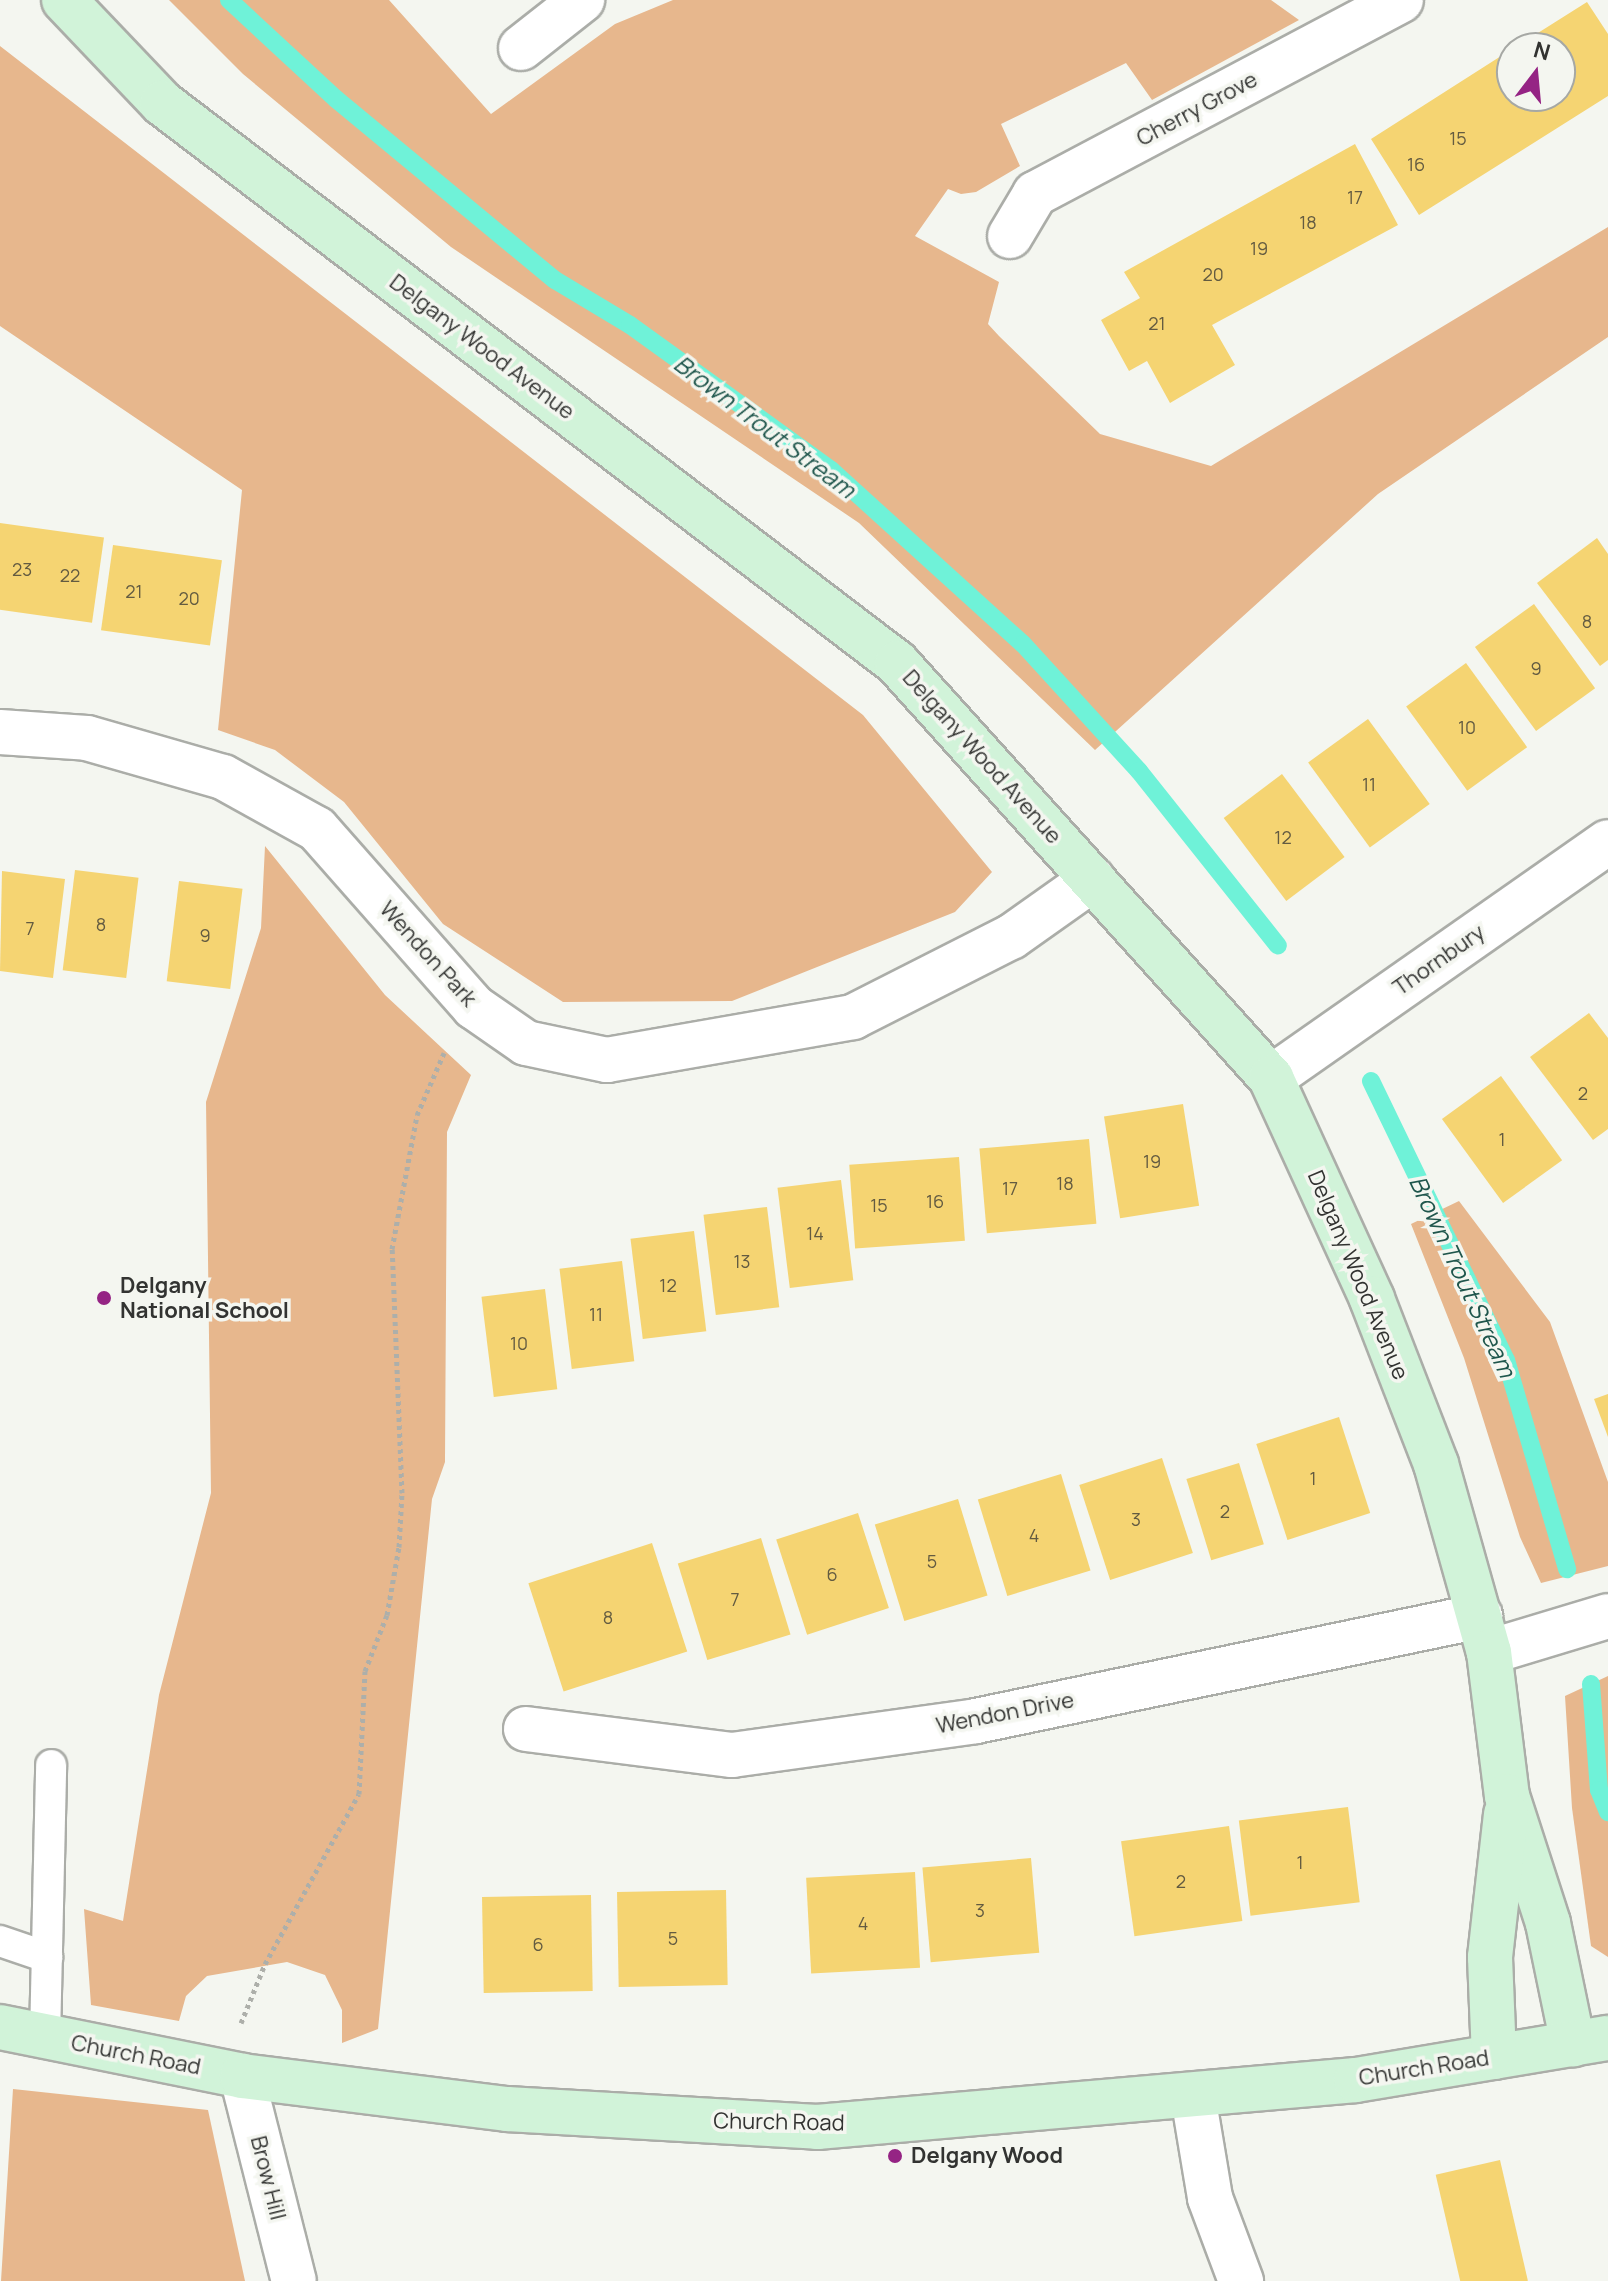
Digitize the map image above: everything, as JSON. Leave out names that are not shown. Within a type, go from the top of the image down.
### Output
[{"type":"street","name":"Delgany Wood Avenue","points":[[64,0],[162,103],[897,663],[1271,1078],[1372,1299],[1436,1464],[1484,1634],[1507,1796],[1548,1923],[1591,2041]]},
{"type":"street","points":[[521,48],[582,0]]},
{"type":"street","name":"Cherry Grove","points":[[1010,236],[1035,194],[1401,0]]},
{"type":"street","name":"Wendon Park","points":[[0,732],[87,738],[223,777],[317,829],[474,1007],[526,1043],[607,1060],[853,1017],[1011,937],[1093,879]]},
{"type":"street","name":"Thornbury","points":[[1271,1078],[1608,842]]},
{"type":"street","name":"Wendon Drive","points":[[526,1729],[732,1755],[976,1721],[1484,1634],[1608,1616]]},
{"type":"street","name":"Delgany Wood Avenue","points":[[1494,2057],[1490,1957],[1507,1796]]},
{"type":"street","name":"Church Road","points":[[0,2027],[242,2076],[507,2109],[817,2127],[1356,2080],[1591,2041]]},
{"type":"street","name":"Brow Hill","points":[[242,2076],[294,2281]]},
{"type":"street","points":[[1193,2096],[1210,2198],[1241,2281]]},
{"type":"lane","points":[[45,2038],[51,1765]]},
{"type":"lane","points":[[0,1941],[47,1957]]},
{"type":"path","points":[[242,2076],[239,2029],[265,1964],[359,1794],[365,1671],[387,1615],[399,1547],[402,1493],[392,1249],[401,1183],[417,1115],[443,1054],[474,1007]]},
{"type":"shaded area","points":[[169,0],[389,0],[491,114],[615,24],[673,0],[1271,0],[1299,20],[1152,100],[1126,63],[1001,124],[1020,166],[976,192],[961,194],[948,189],[915,236],[999,282],[988,324],[999,336],[1100,434],[1211,466],[1608,227],[1608,337],[1378,494],[1095,750],[859,523],[451,247],[243,74]]},
{"type":"shaded area","points":[[0,46],[863,715],[992,872],[955,912],[732,1001],[563,1002],[443,924],[344,802],[275,750],[218,730],[242,490],[0,326]]},
{"type":"shaded area","points":[[265,846],[385,995],[471,1075],[447,1132],[445,1462],[432,1499],[378,2029],[342,2043],[342,2010],[325,1975],[287,1962],[207,1976],[186,1996],[179,2021],[91,2005],[84,1909],[123,1921],[159,1695],[211,1493],[206,1102],[261,928]]},
{"type":"shaded area","points":[[1459,1201],[1550,1322],[1608,1482],[1608,1566],[1541,1583],[1520,1537],[1464,1358],[1411,1224]]},
{"type":"shaded area","points":[[1608,1676],[1608,1957],[1591,1946],[1572,1808],[1565,1696]]},
{"type":"shaded area","points":[[13,2089],[208,2110],[245,2281],[1,2281]]},
{"type":"building","points":[[1587,2],[1608,34],[1608,96],[1419,215],[1371,139],[1496,59],[1496,112],[1576,112],[1576,32],[1539,32]]},
{"type":"building","points":[[1355,144],[1398,225],[1212,325],[1235,365],[1170,403],[1147,361],[1129,371],[1101,320],[1140,298],[1124,272]]},
{"type":"building","points":[[0,523],[104,538],[92,623],[0,610]]},
{"type":"building","points":[[1597,538],[1608,554],[1608,660],[1600,666],[1537,583]]},
{"type":"building","points":[[113,545],[222,560],[210,645],[101,630]]},
{"type":"building","points":[[1534,604],[1595,688],[1536,731],[1475,647]]},
{"type":"building","points":[[1466,663],[1527,747],[1467,791],[1406,706]]},
{"type":"building","points":[[1368,719],[1430,804],[1370,847],[1308,762]]},
{"type":"building","points":[[1282,774],[1345,857],[1286,901],[1224,818]]},
{"type":"building","points":[[75,870],[139,878],[126,978],[63,970]]},
{"type":"building","points":[[2,871],[65,879],[53,978],[0,971]]},
{"type":"building","points":[[179,881],[243,889],[230,989],[167,981]]},
{"type":"building","points":[[1589,1013],[1608,1038],[1608,1129],[1593,1140],[1530,1057]]},
{"type":"building","points":[[1501,1076],[1562,1160],[1503,1203],[1442,1119]]},
{"type":"building","points":[[1183,1104],[1199,1206],[1120,1218],[1104,1117]]},
{"type":"building","points":[[1089,1139],[1096,1224],[987,1233],[979,1149]]},
{"type":"building","points":[[959,1157],[965,1241],[855,1248],[849,1165]]},
{"type":"building","points":[[841,1180],[853,1280],[790,1288],[777,1188]]},
{"type":"building","points":[[767,1207],[779,1307],[716,1315],[703,1215]]},
{"type":"building","points":[[694,1231],[706,1331],[643,1339],[630,1239]]},
{"type":"building","points":[[622,1261],[634,1361],[572,1369],[559,1269]]},
{"type":"building","points":[[545,1289],[557,1389],[494,1397],[481,1297]]},
{"type":"building","points":[[1608,1394],[1608,1437],[1594,1399]]},
{"type":"building","points":[[1339,1417],[1370,1513],[1287,1540],[1256,1444]]},
{"type":"building","points":[[1162,1458],[1193,1553],[1110,1580],[1079,1485]]},
{"type":"building","points":[[1239,1463],[1264,1544],[1211,1560],[1186,1479]]},
{"type":"building","points":[[1061,1474],[1091,1571],[1007,1596],[978,1499]]},
{"type":"building","points":[[958,1499],[988,1596],[904,1621],[875,1524]]},
{"type":"building","points":[[858,1513],[889,1608],[807,1635],[776,1540]]},
{"type":"building","points":[[761,1538],[791,1635],[707,1660],[678,1563]]},
{"type":"building","points":[[652,1543],[687,1651],[564,1692],[528,1583]]},
{"type":"building","points":[[1348,1807],[1360,1902],[1251,1916],[1239,1820]]},
{"type":"building","points":[[1229,1826],[1242,1921],[1134,1936],[1121,1841]]},
{"type":"building","points":[[1031,1858],[1039,1953],[931,1962],[922,1867]]},
{"type":"building","points":[[915,1872],[920,1968],[811,1974],[806,1878]]},
{"type":"building","points":[[726,1890],[728,1985],[619,1987],[617,1892]]},
{"type":"building","points":[[591,1895],[593,1991],[484,1993],[482,1897]]},
{"type":"building","points":[[1500,2160],[1528,2281],[1460,2281],[1436,2175]]},
{"type":"waterway","name":"Brown Trout Stream","points":[[229,0],[336,99],[555,280],[630,325],[831,470],[1023,644],[1139,771],[1278,946]]},
{"type":"waterway","name":"Brown Trout Stream","points":[[1371,1081],[1506,1360],[1567,1569]]},
{"type":"waterway","name":"Brown Trout Stream","points":[[1591,1684],[1599,1790],[1608,1812]]},
{"type":"place","name":"Delgany National School","points":[[104,1298]]},
{"type":"place","name":"Delgany Wood","points":[[895,2156]]}]
